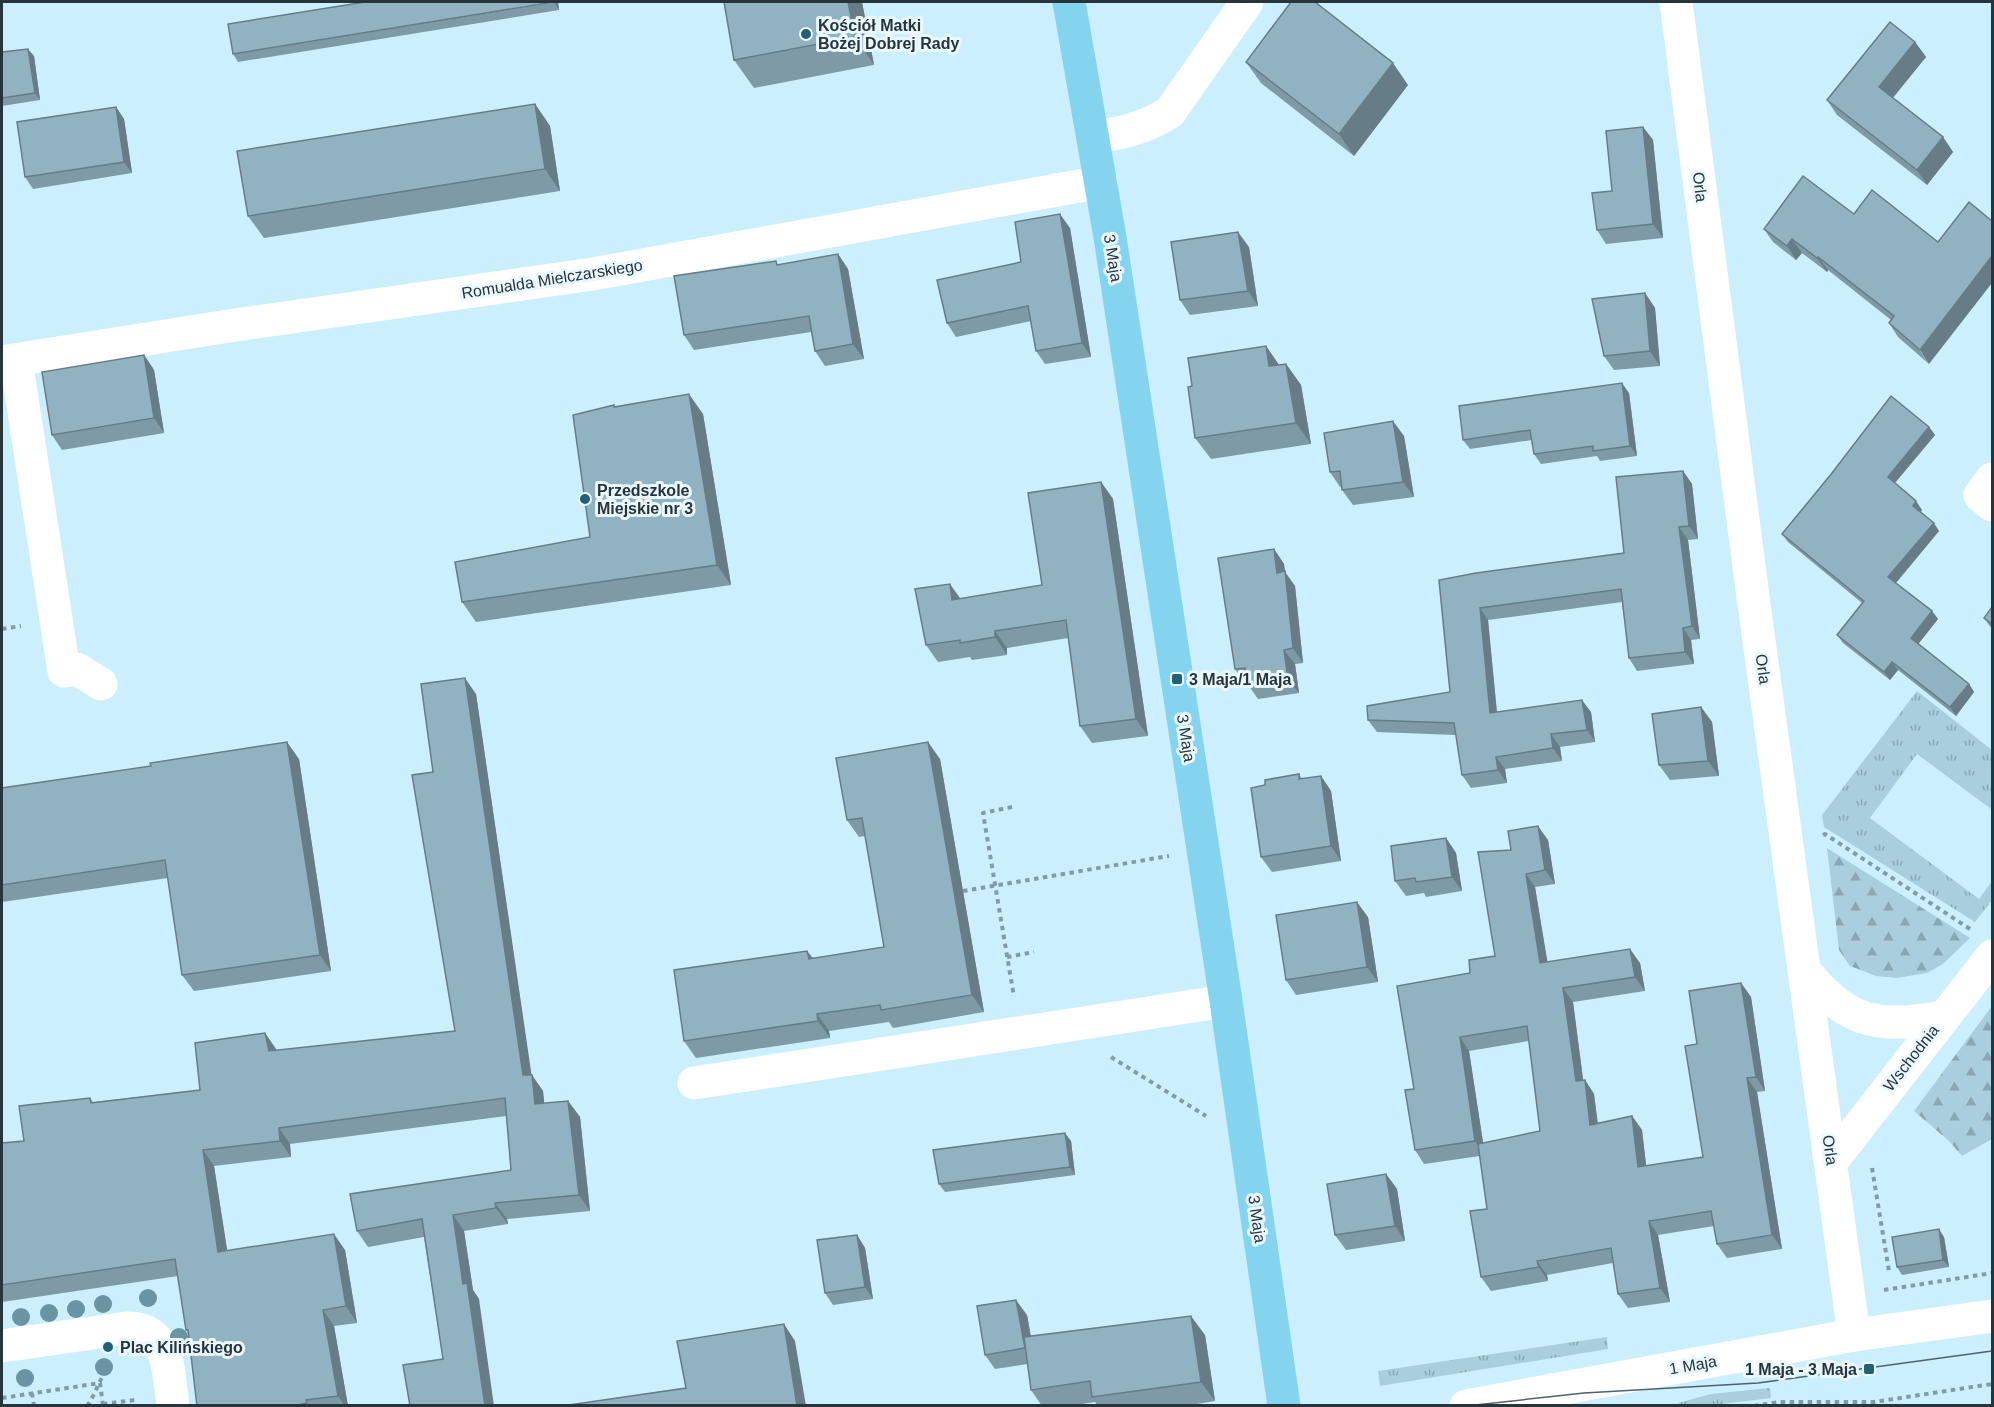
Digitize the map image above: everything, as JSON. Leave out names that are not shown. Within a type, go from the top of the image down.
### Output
[{"type":"main road","name":"3 Maja","points":[[1069,2],[1101,182],[1226,1001],[1284,1406]]},
{"type":"street","points":[[1094,138],[1114,135],[1157,121],[1170,112],[1247,2]]},
{"type":"street","name":"Orla","points":[[1676,2],[1753,597],[1854,1335]]},
{"type":"street","name":"Romualda Mielczarskiego","points":[[9,361],[235,325],[593,274],[1101,182]]},
{"type":"street","points":[[9,361],[64,671],[77,669],[101,684]]},
{"type":"street","points":[[1992,479],[1980,495],[1992,505]]},
{"type":"street","name":"Wschodnia","points":[[1832,1161],[1943,1017],[1985,945]]},
{"type":"street","points":[[1804,971],[1830,1000],[1863,1018],[1896,1023],[1943,1017]]},
{"type":"street","points":[[694,1083],[1226,1001]]},
{"type":"street","name":"1 Maja","points":[[1466,1406],[1854,1335],[1992,1316]]},
{"type":"street","points":[[2,1347],[127,1328],[146,1330],[156,1337],[163,1348],[173,1406]]},
{"type":"path","points":[[1012,807],[983,813],[1020,1034]]},
{"type":"path","points":[[1815,836],[1825,834],[1985,945]]},
{"type":"path","points":[[963,891],[1174,855]]},
{"type":"path","points":[[1007,957],[1034,952]]},
{"type":"path","points":[[1105,1020],[1111,1058],[1212,1120]]},
{"type":"path","points":[[1872,1166],[1889,1271]]},
{"type":"path","points":[[1849,1296],[1992,1273]]},
{"type":"path","points":[[87,1406],[102,1375],[113,1365]]},
{"type":"path","points":[[2,1398],[100,1383]]},
{"type":"path","points":[[100,1383],[103,1405],[140,1399],[141,1406]]},
{"type":"path","points":[[1754,1406],[1779,1402],[1874,1402],[1992,1384]]},
{"type":"path","points":[[32,1393],[34,1406]]},
{"type":"green space","points":[[1917,691],[1992,750],[1992,807],[1991,809],[1917,754],[1870,818],[1979,899],[1992,881],[1992,900],[1975,922],[1824,827],[1822,815]]},
{"type":"green space","points":[[1827,848],[1970,938],[1943,964],[1927,973],[1897,978],[1876,976],[1850,966],[1839,950]]},
{"type":"green space","points":[[1992,1006],[1992,1139],[1962,1156],[1949,1141],[1914,1111]]},
{"type":"green space","points":[[1607,1337],[1608,1349],[1380,1386],[1378,1371]]},
{"type":"green space","points":[[1770,1388],[1771,1398],[1713,1405],[1678,1403],[1711,1394]]},
{"type":"building","points":[[365,2],[554,2],[233,54],[228,24]]},
{"type":"building","points":[[724,2],[848,2],[855,37],[734,60]]},
{"type":"building","points":[[1291,2],[1315,2],[1393,63],[1339,134],[1246,62]]},
{"type":"building","points":[[1890,22],[1915,42],[1879,87],[1943,137],[1917,170],[1827,100]]},
{"type":"building","points":[[28,49],[35,93],[2,98],[2,52]]},
{"type":"building","points":[[535,104],[545,169],[248,216],[237,151]]},
{"type":"building","points":[[116,107],[124,162],[25,177],[17,122]]},
{"type":"building","points":[[1643,127],[1653,224],[1597,230],[1592,193],[1612,191],[1606,131]]},
{"type":"building","points":[[1803,176],[1854,214],[1872,190],[1938,242],[1969,202],[1992,221],[1992,256],[1920,350],[1889,323],[1894,316],[1818,257],[1792,239],[1787,246],[1764,229]]},
{"type":"building","points":[[1060,214],[1082,343],[1036,351],[1028,306],[947,323],[937,280],[1021,262],[1015,222]]},
{"type":"building","points":[[1238,232],[1248,291],[1180,300],[1171,242]]},
{"type":"building","points":[[838,254],[853,344],[815,351],[809,316],[684,335],[674,276],[776,261],[777,265]]},
{"type":"building","points":[[1645,293],[1650,351],[1604,356],[1592,299]]},
{"type":"building","points":[[1266,346],[1269,366],[1286,364],[1296,423],[1195,438],[1188,387],[1192,386],[1188,358]]},
{"type":"building","points":[[144,355],[154,418],[52,435],[42,372]]},
{"type":"building","points":[[1622,383],[1630,446],[1593,451],[1593,446],[1534,454],[1530,430],[1463,440],[1459,406]]},
{"type":"building","points":[[689,394],[717,565],[462,602],[455,562],[590,537],[573,415],[614,405],[614,407]]},
{"type":"building","points":[[1891,396],[1929,427],[1888,477],[1916,501],[1913,506],[1934,523],[1888,577],[1932,611],[1911,638],[1969,684],[1950,707],[1892,662],[1884,672],[1837,635],[1864,601],[1782,534]]},
{"type":"building","points":[[1393,421],[1403,482],[1342,490],[1340,471],[1330,472],[1324,433]]},
{"type":"building","points":[[1683,471],[1689,526],[1679,527],[1692,626],[1683,628],[1685,652],[1629,658],[1621,589],[1480,608],[1490,713],[1582,700],[1587,730],[1551,734],[1553,748],[1496,757],[1498,770],[1462,775],[1454,723],[1368,720],[1367,706],[1450,692],[1439,580],[1624,553],[1616,477]]},
{"type":"building","points":[[1101,482],[1136,719],[1080,726],[1066,620],[995,631],[995,637],[960,643],[960,640],[926,645],[915,589],[950,584],[952,600],[1042,585],[1028,493]]},
{"type":"building","points":[[1274,549],[1277,573],[1285,571],[1293,648],[1284,650],[1288,679],[1248,684],[1245,668],[1235,669],[1218,558]]},
{"type":"building","points":[[1992,607],[1992,624],[1984,618]]},
{"type":"building","points":[[465,678],[523,1075],[532,1075],[535,1104],[568,1101],[579,1195],[495,1203],[496,1208],[453,1215],[463,1284],[467,1283],[485,1406],[410,1406],[403,1365],[443,1359],[422,1219],[357,1231],[350,1194],[511,1170],[505,1098],[279,1128],[280,1141],[203,1150],[218,1252],[334,1234],[346,1306],[323,1310],[338,1396],[306,1400],[307,1403],[294,1406],[197,1406],[188,1330],[186,1330],[175,1259],[2,1285],[2,1143],[24,1141],[19,1106],[90,1098],[91,1103],[200,1090],[195,1043],[265,1033],[269,1051],[455,1031],[412,775],[433,772],[421,684]]},
{"type":"building","points":[[1701,707],[1708,761],[1659,765],[1652,714]]},
{"type":"building","points":[[287,742],[320,955],[182,975],[165,860],[2,885],[2,788],[151,766],[150,763]]},
{"type":"building","points":[[928,742],[972,995],[881,1010],[880,1005],[817,1014],[818,1021],[684,1041],[674,970],[807,951],[809,959],[884,947],[862,818],[847,820],[836,758]]},
{"type":"building","points":[[1299,774],[1299,779],[1321,776],[1331,846],[1261,857],[1251,788],[1265,785],[1265,780]]},
{"type":"building","points":[[1538,826],[1545,870],[1526,874],[1540,963],[1630,949],[1635,977],[1563,988],[1576,1081],[1585,1080],[1590,1125],[1632,1116],[1638,1167],[1703,1157],[1685,1046],[1697,1044],[1689,991],[1741,983],[1756,1077],[1747,1078],[1772,1235],[1717,1244],[1711,1211],[1649,1221],[1660,1288],[1618,1294],[1611,1248],[1537,1261],[1539,1267],[1481,1277],[1470,1211],[1487,1209],[1478,1144],[1540,1131],[1527,1026],[1460,1037],[1475,1141],[1415,1150],[1405,1090],[1414,1089],[1397,986],[1470,973],[1469,960],[1495,956],[1478,852],[1511,850],[1508,831]]},
{"type":"building","points":[[1446,838],[1452,877],[1416,882],[1415,878],[1395,881],[1391,846]]},
{"type":"building","points":[[1357,902],[1367,967],[1286,980],[1276,915]]},
{"type":"building","points":[[1065,1133],[1070,1167],[939,1184],[933,1150]]},
{"type":"building","points":[[1386,1174],[1395,1226],[1335,1235],[1327,1184]]},
{"type":"building","points":[[1939,1229],[1943,1260],[1897,1267],[1892,1237]]},
{"type":"building","points":[[857,1235],[865,1287],[825,1293],[817,1240]]},
{"type":"building","points":[[1016,1300],[1025,1348],[985,1355],[977,1306]]},
{"type":"building","points":[[1191,1316],[1201,1382],[1092,1397],[1090,1381],[1031,1390],[1024,1337]]},
{"type":"building","points":[[784,1324],[797,1406],[562,1406],[686,1388],[677,1341]]},
{"type":"tram line","points":[[1466,1406],[1584,1393],[1758,1383],[1992,1351]]},
{"type":"place","name":"Kościół Matki Bożej Dobrej Rady","points":[[806,34]]},
{"type":"place","name":"Przedszkole Miejskie nr 3","points":[[585,499]]},
{"type":"place","name":"3 Maja/1 Maja","points":[[1177,679]]},
{"type":"place","name":"Plac Kilińskiego","points":[[108,1347]]},
{"type":"place","name":"1 Maja - 3 Maja","points":[[1869,1369]]}]
